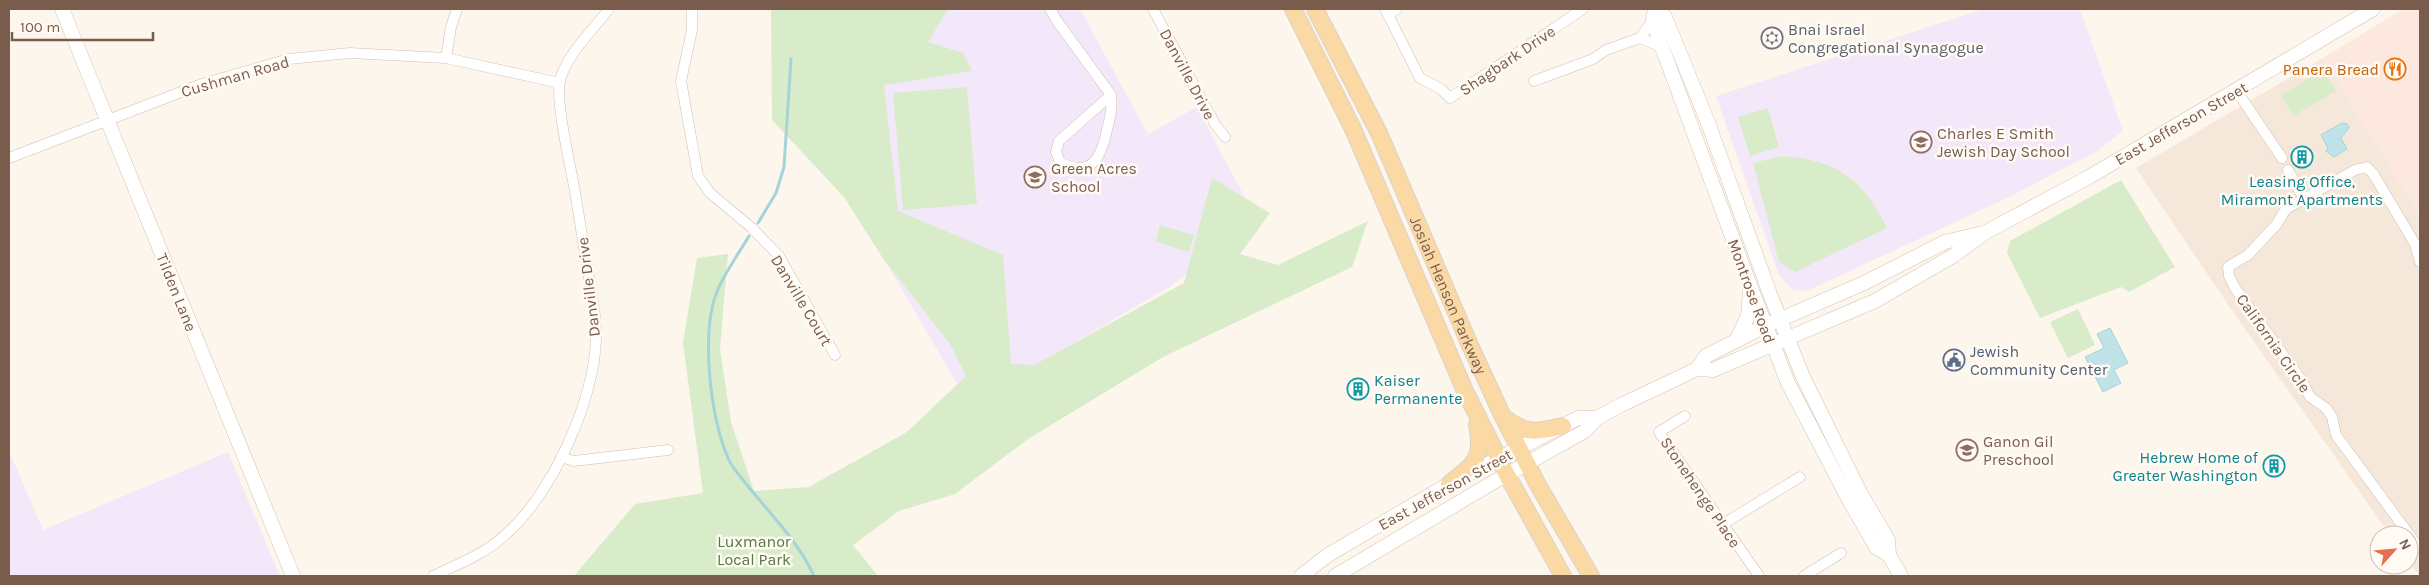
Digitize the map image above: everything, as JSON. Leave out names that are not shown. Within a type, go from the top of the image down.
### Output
[{"type":"main road","name":"Josiah Henson Parkway","points":[[1293,9],[1353,129],[1401,244],[1474,409],[1498,458],[1563,576]]},
{"type":"main road","name":"Josiah Henson Parkway","points":[[1315,9],[1382,142],[1503,417],[1527,463],[1592,576]]},
{"type":"main road","points":[[1401,244],[1413,247],[1419,253],[1438,291],[1458,318]]},
{"type":"main road","points":[[1449,484],[1471,467],[1479,454],[1479,437],[1474,409]]},
{"type":"main road","points":[[1503,417],[1526,431],[1546,430],[1563,426]]},
{"type":"street","name":"Tilden Lane","points":[[62,9],[293,576]]},
{"type":"street","points":[[446,58],[451,27],[457,9]]},
{"type":"street","name":"Danville Drive","points":[[433,576],[478,554],[504,537],[532,508],[561,457],[588,394],[596,338],[593,303],[562,115],[560,83],[563,72],[574,53],[609,9]]},
{"type":"street","name":"Danville Court","points":[[692,9],[692,30],[681,81],[698,176],[710,193],[752,228],[779,256],[835,355]]},
{"type":"street","points":[[1050,9],[1111,95],[1113,106],[1100,154],[1094,163],[1084,168],[1072,168],[1060,162],[1056,152],[1059,141],[1111,95]]},
{"type":"street","name":"Danville Drive","points":[[1153,9],[1215,124],[1225,137]]},
{"type":"street","points":[[1386,12],[1397,9]]},
{"type":"street","name":"Shagbark Drive","points":[[1386,12],[1420,78],[1441,89],[1450,98],[1584,9]]},
{"type":"street","name":"East Jefferson Street","points":[[1696,369],[1713,370],[1875,301],[1953,256],[1986,232],[2089,177],[2373,9]]},
{"type":"street","points":[[1534,81],[1592,59],[1606,50],[1640,38],[1655,13]]},
{"type":"street","name":"Montrose Road","points":[[1655,13],[1662,47],[1772,344],[1800,408],[1849,500],[1876,547],[1889,555]]},
{"type":"street","name":"Montrose Road","points":[[1655,13],[1665,17],[1707,120],[1780,320],[1803,377],[1861,494],[1888,540],[1889,555],[1901,576]]},
{"type":"street","points":[[1640,38],[1662,47]]},
{"type":"street","name":"Cushman Road","points":[[9,158],[107,118],[202,84],[289,59],[350,53],[446,58],[560,83]]},
{"type":"street","points":[[2236,90],[2282,158]]},
{"type":"street","name":"California Circle","points":[[2420,262],[2415,244],[2374,175],[2367,167],[2355,170],[2286,208],[2276,225],[2248,255],[2228,267],[2229,276],[2235,288],[2302,381],[2310,396],[2326,408],[2332,417],[2336,435],[2420,547]]},
{"type":"street","points":[[2288,170],[2303,197]]},
{"type":"street","name":"East Jefferson Street","points":[[1335,576],[1507,474],[1585,431],[1597,418],[1696,369],[1706,356],[1765,326],[1864,283],[1945,242],[1986,232]]},
{"type":"street","points":[[1736,341],[1748,316],[1751,288]]},
{"type":"street","name":"Stonehenge Place","points":[[1685,416],[1659,432],[1759,576]]},
{"type":"street","name":"East Jefferson Street","points":[[1302,576],[1320,560],[1449,484],[1578,418],[1597,418]]},
{"type":"street","points":[[561,457],[574,461],[668,450]]},
{"type":"street","points":[[1723,524],[1800,477]]},
{"type":"street","points":[[1348,543],[1363,560]]},
{"type":"street","points":[[1804,576],[1841,553]]},
{"type":"shaded area","name":"Green Acres School","points":[[807,9],[1080,9],[1148,134],[1197,107],[1256,219],[1171,286],[969,404],[789,97]]},
{"type":"shaded area","name":"Charles E Smith Jewish Day School","points":[[1984,9],[2080,9],[2123,131],[2096,152],[2009,197],[1807,291],[1793,290],[1779,275],[1716,96]]},
{"type":"shaded area","points":[[2403,9],[2420,9],[2420,215],[2323,58]]},
{"type":"shaded area","points":[[2323,58],[2420,215],[2420,576],[2419,525],[2383,525],[2233,312],[2136,168]]},
{"type":"shaded area","points":[[9,451],[43,530],[228,452],[280,576],[9,576]]},
{"type":"green space","name":"Luxmanor Local Park","points":[[771,9],[948,9],[928,42],[963,53],[972,71],[884,85],[898,211],[1003,255],[1011,364],[1034,365],[1184,283],[1212,178],[1270,213],[1240,254],[1278,265],[1368,221],[1352,267],[1163,357],[1028,439],[955,494],[899,511],[853,545],[878,576],[574,576],[635,504],[703,493],[683,343],[697,258],[728,254],[720,349],[731,422],[754,491],[809,487],[907,432],[966,376],[950,344],[882,257],[844,197],[772,120]]},
{"type":"green space","points":[[2323,70],[2336,91],[2293,116],[2281,95]]},
{"type":"green space","points":[[967,87],[977,204],[903,210],[893,93]]},
{"type":"green space","points":[[1768,108],[1779,147],[1750,156],[1738,117]]},
{"type":"green space","points":[[1782,156],[1818,162],[1846,175],[1868,197],[1887,228],[1795,272],[1779,262],[1753,163]]},
{"type":"green space","points":[[2121,180],[2175,267],[2129,292],[2121,287],[2040,318],[2007,253],[2010,241]]},
{"type":"green space","points":[[1160,225],[1194,235],[1189,252],[1156,242]]},
{"type":"green space","points":[[2078,309],[2095,345],[2068,358],[2050,322]]},
{"type":"water","points":[[2342,123],[2347,124],[2349,128],[2341,138],[2347,149],[2334,157],[2326,151],[2328,148],[2321,135]]},
{"type":"water","points":[[2110,328],[2128,363],[2114,370],[2121,383],[2103,392],[2085,357],[2104,348],[2097,334]]},
{"type":"waterway","points":[[758,223],[776,193],[784,167],[791,59]]},
{"type":"waterway","points":[[749,236],[721,282],[713,306],[709,327],[712,399],[722,443],[733,467],[784,529],[808,563],[814,576]]},
{"type":"place","name":"Bnai Israel Congregational Synagogue","points":[[1772,38]]},
{"type":"place","name":"Panera Bread","points":[[2395,69]]},
{"type":"place","name":"Charles E Smith Jewish Day School","points":[[1921,142]]},
{"type":"place","name":"Leasing Office, Miramont Apartments","points":[[2302,157]]},
{"type":"place","name":"Green Acres School","points":[[1035,177]]},
{"type":"place","name":"Jewish Community Center","points":[[1954,360]]},
{"type":"place","name":"Kaiser Permanente","points":[[1358,389]]},
{"type":"place","name":"Ganon Gil Preschool","points":[[1967,450]]},
{"type":"place","name":"Hebrew Home of Greater Washington","points":[[2274,466]]}]
